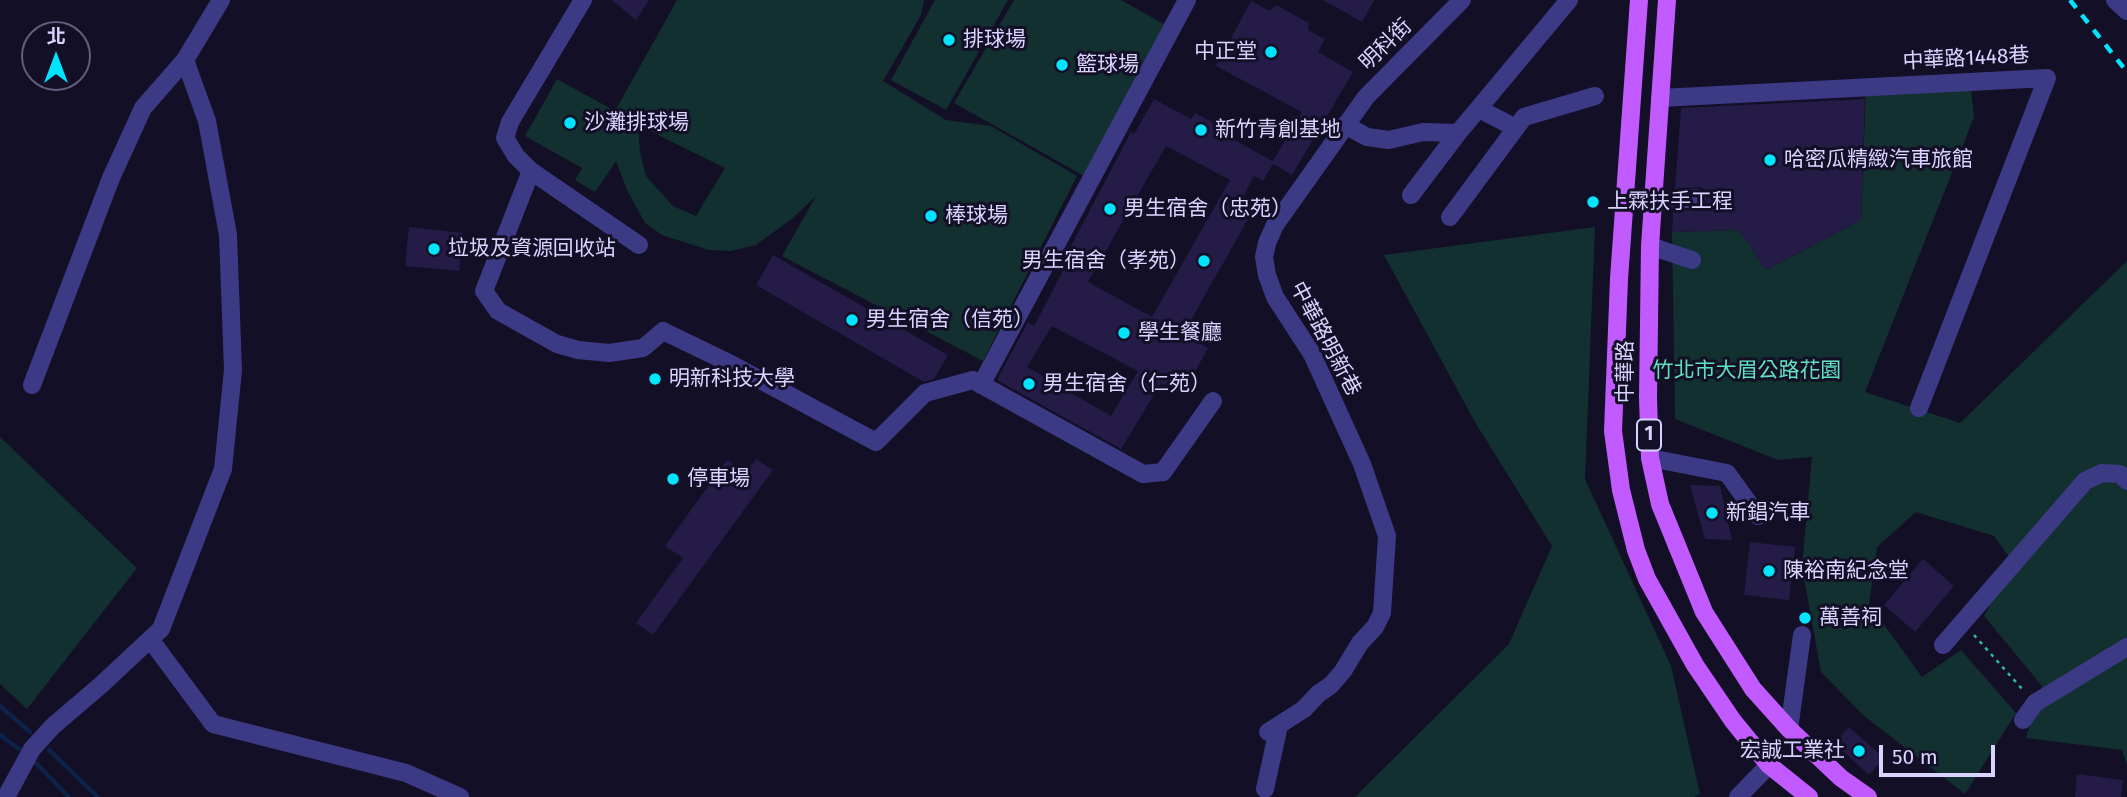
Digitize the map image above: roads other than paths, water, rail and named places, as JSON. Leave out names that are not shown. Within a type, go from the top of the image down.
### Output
[{"type":"main road","name":"中華路","points":[[1639,0],[1619,279],[1613,430],[1621,490],[1636,550],[1647,579],[1695,665],[1733,721],[1769,765],[1809,797]]},
{"type":"main road","name":"中華路","points":[[1667,0],[1650,246],[1650,458],[1660,504],[1704,611],[1753,689],[1789,729],[1841,778],[1868,797]]},
{"type":"street","points":[[32,385],[111,178],[143,108],[186,60],[221,0]]},
{"type":"street","points":[[583,0],[510,122],[505,138],[516,156],[531,171],[639,245]]},
{"type":"street","points":[[981,385],[1187,0]]},
{"type":"street","name":"明科街","points":[[1345,125],[1366,96],[1462,0]]},
{"type":"street","points":[[1410,195],[1569,0]]},
{"type":"street","points":[[2115,0],[2127,11]]},
{"type":"street","points":[[6,797],[32,749],[53,726],[161,629],[223,469],[233,370],[228,235],[207,121],[186,60]]},
{"type":"street","name":"中華路1448巷","points":[[1660,97],[2047,78],[1919,408]]},
{"type":"street","points":[[1450,217],[1524,117],[1595,96]]},
{"type":"street","points":[[1479,109],[1514,127]]},
{"type":"street","points":[[1345,125],[1367,137],[1389,140],[1423,132],[1458,134]]},
{"type":"street","name":"中華路明新巷","points":[[1265,789],[1273,729],[1304,709],[1331,685],[1360,643],[1376,627],[1381,613],[1387,536],[1362,464],[1312,354],[1275,296],[1264,257],[1275,225],[1345,125]]},
{"type":"street","points":[[531,171],[484,291],[498,311],[557,344],[578,350],[608,353],[643,348],[663,331],[876,442],[925,393],[974,380],[1143,474],[1163,472],[1213,401]]},
{"type":"street","points":[[1653,202],[1697,198]]},
{"type":"street","points":[[1650,246],[1692,260]]},
{"type":"street","points":[[1650,458],[1727,473],[1758,516]]},
{"type":"street","points":[[1943,645],[2085,481],[2102,473],[2120,474],[2127,481]]},
{"type":"street","points":[[1789,729],[1801,635]]},
{"type":"street","points":[[150,639],[213,724],[406,773],[460,797]]},
{"type":"street","points":[[2023,720],[2035,703],[2127,647]]},
{"type":"street","points":[[1738,797],[1769,765]]},
{"type":"waterway","points":[[0,706],[30,732]]},
{"type":"waterway","points":[[0,735],[19,749]]},
{"type":"waterway","points":[[49,750],[98,797]]},
{"type":"waterway","points":[[33,760],[69,797]]},
{"type":"railway","points":[[2070,0],[2127,72]]},
{"type":"place","name":"排球場","points":[[949,40]]},
{"type":"place","name":"中正堂","points":[[1271,52]]},
{"type":"place","name":"籃球場","points":[[1062,65]]},
{"type":"place","name":"沙灘排球場","points":[[570,123]]},
{"type":"place","name":"新竹青創基地","points":[[1201,130]]},
{"type":"place","name":"哈密瓜精緻汽車旅館","points":[[1770,160]]},
{"type":"place","name":"上霖扶手工程","points":[[1593,202]]},
{"type":"place","name":"男生宿舍（忠苑）","points":[[1110,209]]},
{"type":"place","name":"棒球場","points":[[931,216]]},
{"type":"place","name":"垃圾及資源回收站","points":[[434,249]]},
{"type":"place","name":"男生宿舍（孝苑）","points":[[1204,261]]},
{"type":"place","name":"男生宿舍（信苑）","points":[[852,320]]},
{"type":"place","name":"學生餐廳","points":[[1124,333]]},
{"type":"place","name":"明新科技大學","points":[[655,379]]},
{"type":"place","name":"男生宿舍（仁苑）","points":[[1029,384]]},
{"type":"place","name":"停車場","points":[[673,479]]},
{"type":"place","name":"新錩汽車","points":[[1712,513]]},
{"type":"place","name":"陳裕南紀念堂","points":[[1769,571]]},
{"type":"place","name":"萬善祠","points":[[1805,618]]},
{"type":"place","name":"宏誠工業社","points":[[1859,751]]},
{"type":"park label","name":"竹北市大眉公路花園","points":[[1747,371]]}]
